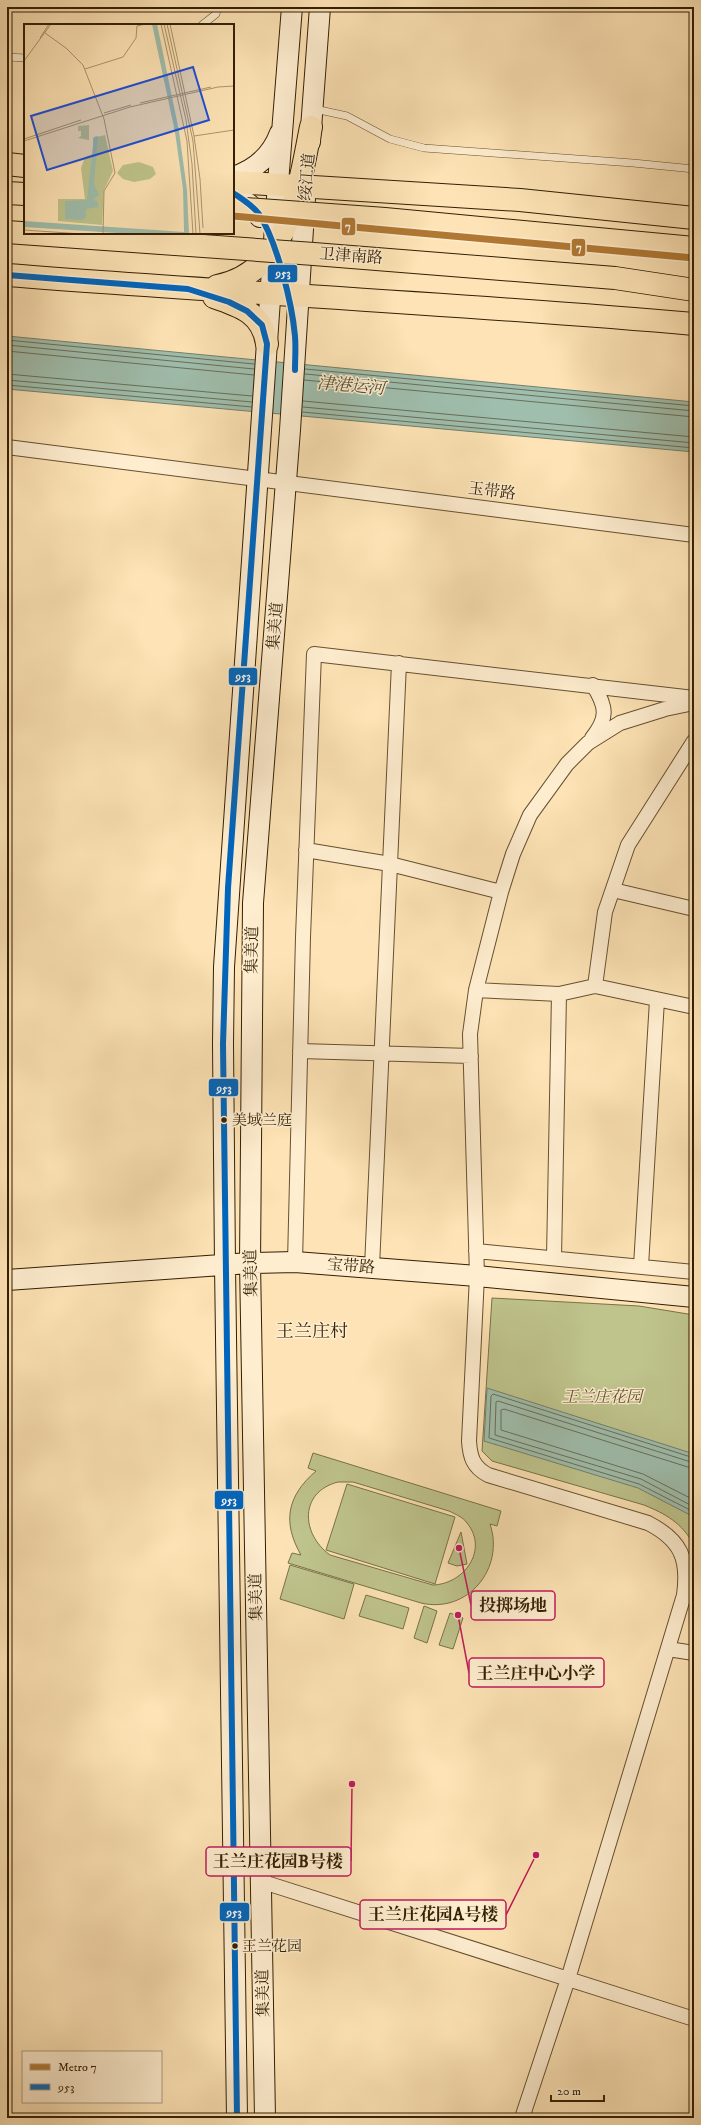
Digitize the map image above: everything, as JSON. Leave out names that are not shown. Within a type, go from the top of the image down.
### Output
[{"type":"main road","name":"绥江道","points":[[261,429],[267,344],[285,295],[294,185],[283,123],[292,7]]},
{"type":"main road","points":[[188,289],[217,286],[236,281],[246,276],[262,264],[273,249],[287,224],[294,185],[312,118],[320,7]]},
{"type":"main road","points":[[234,177],[246,172],[264,159],[278,137],[283,123]]},
{"type":"main road","points":[[7,164],[24,166]]},
{"type":"main road","points":[[234,182],[520,200],[694,218]]},
{"type":"main road","points":[[7,193],[24,194]]},
{"type":"main road","points":[[234,194],[244,200],[258,214],[273,249]]},
{"type":"main road","points":[[234,208],[385,219],[694,248]]},
{"type":"main road","name":"卫津南路","points":[[7,232],[24,233]]},
{"type":"main road","name":"卫津南路","points":[[35,234],[607,277],[694,290]]},
{"type":"main road","name":"绥江道","points":[[273,249],[285,295]]},
{"type":"main road","points":[[7,275],[188,289],[514,308],[694,324]]},
{"type":"main road","points":[[188,289],[229,302],[247,311],[262,325],[267,344]]},
{"type":"main road","name":"集美道","points":[[265,2118],[250,1263],[253,903],[296,347],[285,295]]},
{"type":"main road","name":"集美道","points":[[236,2118],[225,1266],[223,1044],[224,967],[228,888],[261,429]]},
{"type":"main road","name":"宝带路","points":[[7,1280],[225,1266],[250,1263],[296,1262],[477,1276],[694,1297]]},
{"type":"street","name":"玉带路","points":[[7,447],[694,535]]},
{"type":"street","points":[[296,1262],[300,1051],[314,654],[694,698]]},
{"type":"street","points":[[372,1268],[400,663]]},
{"type":"street","points":[[522,2118],[568,1979],[668,1649],[684,1595],[687,1578],[685,1561],[672,1538],[648,1523],[488,1475],[479,1470],[473,1463],[469,1441],[477,1276],[470,1034],[476,990],[501,892],[513,854],[530,815],[567,764],[588,743],[600,727],[604,716],[604,708],[592,685]]},
{"type":"street","points":[[588,743],[620,723],[665,709],[694,703]]},
{"type":"street","points":[[595,986],[605,912],[628,846],[694,741]]},
{"type":"street","points":[[306,850],[390,864],[501,892]]},
{"type":"street","points":[[613,890],[692,904]]},
{"type":"street","points":[[476,990],[559,994],[595,986],[694,1007]]},
{"type":"street","points":[[554,1258],[559,994]]},
{"type":"street","points":[[641,1266],[656,1000]]},
{"type":"street","points":[[300,1051],[382,1052],[471,1056]]},
{"type":"street","points":[[476,1251],[694,1272]]},
{"type":"street","points":[[668,1649],[694,1653]]},
{"type":"street","points":[[260,1881],[694,2019]]},
{"type":"lane","points":[[203,24],[216,14],[218,7]]},
{"type":"lane","points":[[7,57],[24,58]]},
{"type":"lane","points":[[312,118],[347,116],[390,139],[424,148],[633,162],[694,169]]},
{"type":"green space","name":"王兰庄花园","points":[[492,1298],[639,1306],[694,1315],[694,1545],[679,1525],[652,1508],[492,1461],[482,1451]]},
{"type":"green space","points":[[313,1453],[501,1511],[497,1526],[490,1524],[493,1540],[492,1556],[487,1571],[479,1584],[467,1594],[454,1601],[438,1605],[421,1603],[288,1563],[292,1553],[301,1555],[291,1531],[290,1510],[299,1490],[306,1480],[316,1471],[308,1468]],"holes":[[[338,1482],[353,1482],[449,1511],[461,1517],[473,1533],[475,1544],[474,1554],[470,1564],[454,1579],[433,1585],[330,1555],[320,1546],[314,1536],[308,1514],[311,1504],[316,1495],[325,1487]]]},
{"type":"green space","points":[[347,1484],[455,1517],[435,1584],[326,1550]]},
{"type":"green space","points":[[461,1532],[467,1564],[457,1566],[448,1563]]},
{"type":"green space","points":[[290,1565],[354,1584],[344,1619],[280,1599]]},
{"type":"green space","points":[[366,1595],[409,1608],[403,1629],[359,1616]]},
{"type":"green space","points":[[424,1606],[437,1611],[427,1643],[414,1638]]},
{"type":"green space","points":[[450,1613],[463,1618],[453,1649],[439,1645]]},
{"type":"water","name":"津港运河","points":[[7,336],[694,402],[694,452],[7,389]]},
{"type":"water","points":[[487,1388],[694,1454],[694,1517],[638,1488],[484,1441]]},
{"type":"metro line","name":"7","points":[[234,216],[694,258]]},
{"type":"transit line","name":"953","points":[[234,194],[250,205],[259,214],[266,226],[278,256],[291,307],[295,340],[295,370]]},
{"type":"transit line","name":"953","points":[[7,275],[188,289],[229,302],[247,311],[262,325],[267,344],[228,888],[223,1044],[237,2118]]},
{"type":"place","name":"美域兰庭","points":[[224,1120]]},
{"type":"place","name":"投掷场地","points":[[459,1548]]},
{"type":"place","name":"王兰庄中心小学","points":[[458,1615]]},
{"type":"place","name":"王兰庄花园B号楼","points":[[352,1784]]},
{"type":"place","name":"王兰庄花园A号楼","points":[[536,1855]]},
{"type":"place","name":"王兰花园","points":[[235,1946]]},
{"type":"district","name":"王兰庄村","points":[[312,1332]]}]
